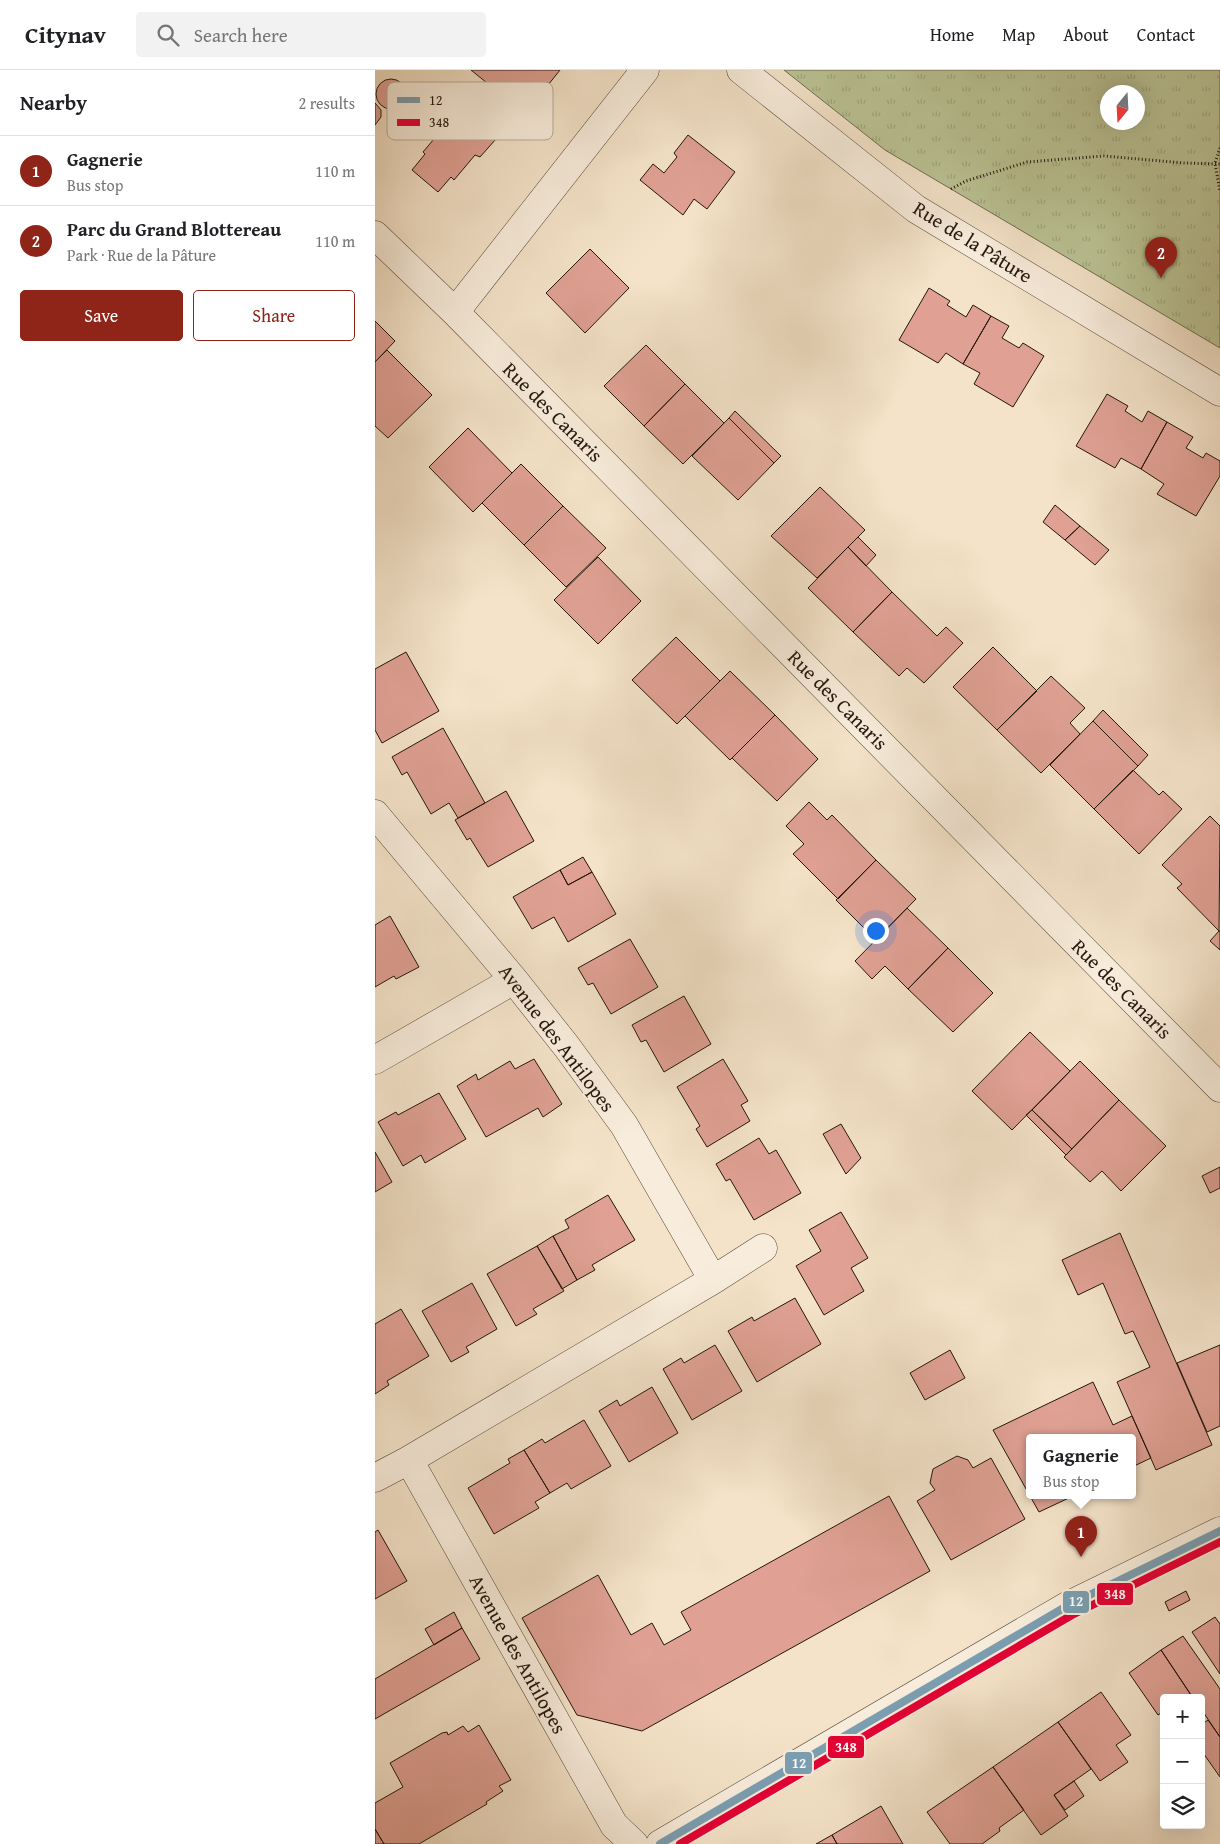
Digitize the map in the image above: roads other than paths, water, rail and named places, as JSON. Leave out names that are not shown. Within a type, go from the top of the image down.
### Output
[{"type":"street","points":[[455,312],[645,70]]},
{"type":"street","name":"Rue de la Pâture","points":[[741,70],[916,209],[1220,392]]},
{"type":"street","name":"Rue des Canaris","points":[[375,235],[455,312],[1220,1088]]},
{"type":"street","name":"Avenue des Antilopes","points":[[375,814],[514,980],[567,1047],[623,1125],[713,1280]]},
{"type":"street","points":[[375,1060],[514,980]]},
{"type":"street","points":[[375,1478],[409,1460],[713,1280],[763,1248]]},
{"type":"street","name":"Avenue des Antilopes","points":[[409,1460],[614,1825],[634,1844]]},
{"type":"street","points":[[660,1844],[1067,1606],[1220,1531]]},
{"type":"place","name":"Parc du Grand Blottereau","points":[[1161,278]]},
{"type":"place","name":"Gagnerie","points":[[1081,1557]]}]
